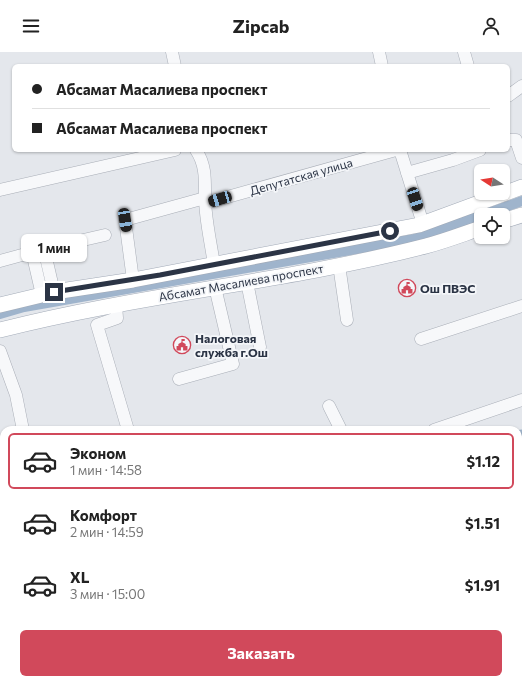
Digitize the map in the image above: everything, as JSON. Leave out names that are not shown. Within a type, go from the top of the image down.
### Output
[{"type":"main road","name":"Абсамат Масалиева проспект","points":[[0,306],[48,293],[134,280],[422,224],[522,187]]},
{"type":"main road","points":[[510,219],[522,215]]},
{"type":"main road","name":"Абсамат Масалиева проспект","points":[[0,330],[116,305],[340,265],[428,246],[474,230]]},
{"type":"street","points":[[172,52],[175,64]]},
{"type":"street","points":[[378,52],[381,64]]},
{"type":"street","points":[[464,52],[467,64]]},
{"type":"street","points":[[510,95],[522,86]]},
{"type":"street","points":[[510,140],[516,140],[522,158]]},
{"type":"street","points":[[0,190],[166,152]]},
{"type":"street","points":[[197,152],[202,159],[206,183],[205,201],[214,265]]},
{"type":"street","name":"Депутатская улица","points":[[134,280],[125,220],[205,201],[389,152]]},
{"type":"street","points":[[401,152],[422,224]]},
{"type":"street","points":[[406,173],[453,160],[475,152]]},
{"type":"street","points":[[0,261],[44,248],[105,235]]},
{"type":"street","points":[[44,248],[48,293]]},
{"type":"street","points":[[32,252],[48,293]]},
{"type":"street","points":[[340,265],[347,320]]},
{"type":"street","points":[[247,282],[260,347]]},
{"type":"street","points":[[179,379],[233,364],[215,287]]},
{"type":"street","points":[[116,305],[117,318],[97,325],[127,426]]},
{"type":"street","points":[[422,339],[522,306]]},
{"type":"street","points":[[0,351],[16,395],[22,426]]},
{"type":"street","points":[[446,426],[522,400]]},
{"type":"street","points":[[329,406],[340,426]]},
{"type":"waterway","points":[[0,314],[24,307],[414,239],[522,201]]},
{"type":"place","name":"Ош ПВЭС","points":[[407,288]]},
{"type":"place","name":"Налоговая служба г.Ош","points":[[182,345]]},
{"type":"route","points":[[54,292],[134,280],[390,231]]}]
